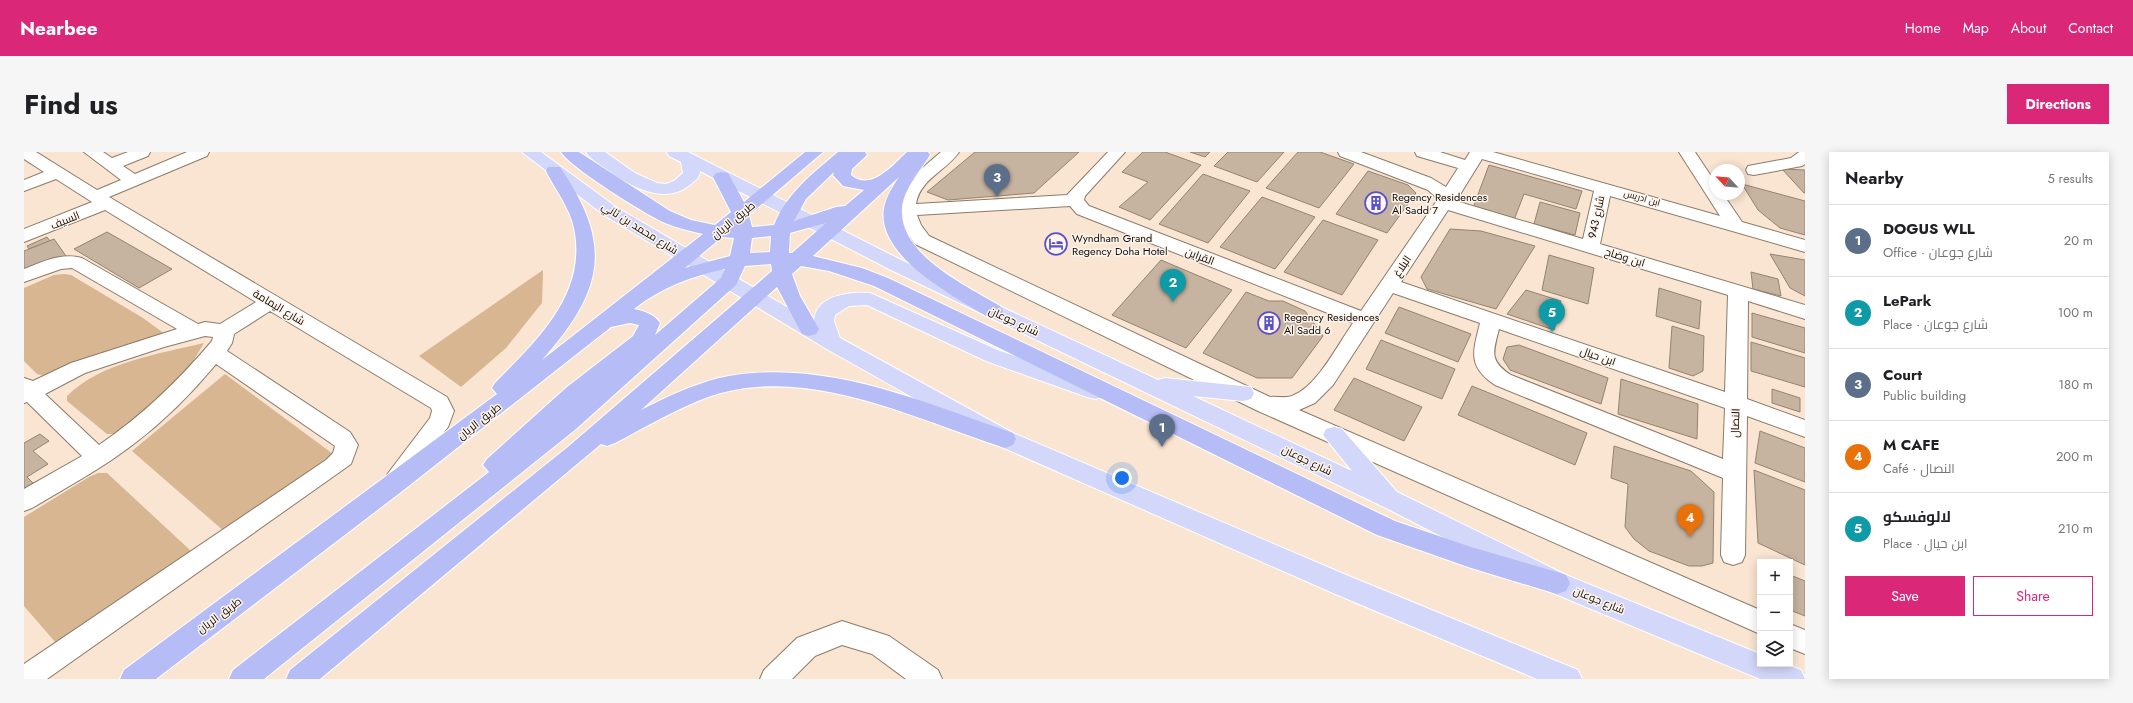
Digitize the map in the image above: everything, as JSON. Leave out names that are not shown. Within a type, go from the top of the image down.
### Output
[{"type":"highway","points":[[569,152],[585,165],[665,216],[684,224],[718,231],[744,233],[820,226]]},
{"type":"highway","name":"طريق الريان","points":[[134,679],[383,494],[605,323],[815,152]]},
{"type":"highway","points":[[809,329],[795,308],[785,263],[782,230],[790,211],[801,194],[848,152]]},
{"type":"highway","points":[[863,152],[844,167],[842,175],[844,179],[854,184],[880,183]]},
{"type":"highway","points":[[300,679],[577,452],[755,296],[820,226],[854,206],[917,152]]},
{"type":"highway","points":[[924,152],[896,198],[892,223],[897,236],[909,253],[941,277],[993,311]]},
{"type":"highway","points":[[444,447],[558,329],[580,289],[585,270],[586,249],[583,226],[554,171]]},
{"type":"highway","points":[[243,679],[390,565],[568,423],[729,281],[740,260],[744,233],[741,213],[722,177]]},
{"type":"highway","points":[[646,290],[706,268],[740,260],[831,264],[881,282],[1386,528],[1441,549],[1498,567],[1557,583]]},
{"type":"highway","points":[[390,565],[513,447],[640,341],[647,331],[650,323],[633,314],[605,323]]},
{"type":"highway","points":[[577,452],[689,397],[720,386],[759,379],[806,380],[858,388],[1005,439]]},
{"type":"main road","name":"شارع محمد بن ثاني","points":[[530,152],[610,211],[755,296]]},
{"type":"main road","points":[[594,152],[638,182],[650,188],[659,190],[677,187],[686,181],[692,174],[682,156]]},
{"type":"main road","points":[[682,156],[820,226]]},
{"type":"main road","name":"شارع جوعان","points":[[820,226],[993,311],[1394,501],[1557,583],[1791,679]]},
{"type":"main road","points":[[755,296],[832,343],[1005,439],[1342,585],[1568,679]]},
{"type":"main road","points":[[832,343],[822,324],[823,317],[828,309],[848,298],[870,299],[993,356],[1121,400]]},
{"type":"main road","points":[[1151,385],[1243,393]]},
{"type":"main road","points":[[1334,435],[1394,501]]},
{"type":"street","name":"شارع اليمامة","points":[[24,152],[100,200],[439,403],[442,406],[443,411],[440,421],[431,436],[383,494]]},
{"type":"street","points":[[92,152],[133,180]]},
{"type":"street","points":[[111,165],[142,152]]},
{"type":"street","points":[[150,152],[175,163]]},
{"type":"street","points":[[100,200],[133,180],[201,152]]},
{"type":"street","points":[[950,152],[915,187],[908,199],[906,210],[908,221],[912,229],[922,240],[941,251],[1266,404],[1757,621]]},
{"type":"street","points":[[906,210],[1075,200],[1076,195],[1117,152]]},
{"type":"street","points":[[1346,152],[1434,186],[1446,201]]},
{"type":"street","name":"ابن ادريس","points":[[1423,152],[1475,157],[1603,188],[1734,224],[1805,246]]},
{"type":"street","points":[[1687,152],[1734,224]]},
{"type":"street","points":[[1754,170],[1796,162],[1805,156]]},
{"type":"street","name":"البلاغ","points":[[1266,404],[1280,406],[1302,402],[1310,397],[1325,380],[1475,157]]},
{"type":"street","points":[[100,200],[152,177],[175,163]]},
{"type":"street","points":[[24,186],[58,173]]},
{"type":"street","name":"شارع 943","points":[[1590,247],[1603,188]]},
{"type":"street","name":"السيف","points":[[24,236],[100,200]]},
{"type":"street","name":"القراين","points":[[1075,200],[1083,210],[1366,320]]},
{"type":"street","name":"ابن وضاح","points":[[1446,201],[1590,247],[1805,312]]},
{"type":"street","points":[[24,276],[58,263],[76,262],[195,331]]},
{"type":"street","name":"ابن حيال","points":[[1390,285],[1736,403],[1805,429]]},
{"type":"street","name":"النصال","points":[[1733,555],[1735,473],[1734,413],[1736,403],[1738,292]]},
{"type":"street","points":[[222,332],[270,302]]},
{"type":"street","points":[[1491,319],[1483,358],[1484,366],[1491,374],[1735,473]]},
{"type":"street","points":[[97,457],[26,391],[100,360],[195,331],[210,328],[222,332]]},
{"type":"street","points":[[24,501],[127,437],[158,410],[214,353],[222,343],[224,335],[222,332]]},
{"type":"street","points":[[25,679],[327,471],[343,458],[347,445],[342,438],[214,353]]},
{"type":"street","name":"البلاغ","points":[[1325,380],[1318,402],[1318,410],[1325,424],[1334,435]]},
{"type":"street","points":[[774,679],[806,647],[842,632],[880,646],[928,679]]},
{"type":"street","points":[[1793,637],[1805,642]]},
{"type":"shaded area","points":[[543,270],[542,303],[506,348],[461,387],[419,356]]},
{"type":"shaded area","points":[[54,275],[71,275],[143,318],[165,334],[44,376],[37,374],[24,361],[24,288]]},
{"type":"shaded area","points":[[204,343],[186,373],[128,427],[114,434],[107,434],[67,401],[67,396],[81,384],[113,367],[131,361]]},
{"type":"shaded area","points":[[225,374],[333,454],[225,532],[132,451]]},
{"type":"shaded area","points":[[98,473],[107,473],[191,551],[189,558],[56,643],[24,606],[24,517]]},
{"type":"building","points":[[975,152],[1079,152],[1034,193],[948,200],[927,192]]},
{"type":"building","points":[[1143,152],[1165,152],[1201,165],[1150,220],[1119,207],[1148,182],[1122,172]]},
{"type":"building","points":[[1190,152],[1210,152],[1205,157]]},
{"type":"building","points":[[1228,152],[1284,152],[1257,182],[1214,166]]},
{"type":"building","points":[[1298,152],[1320,152],[1354,164],[1319,208],[1266,188]]},
{"type":"building","points":[[1489,165],[1582,191],[1576,209],[1524,194],[1514,220],[1473,208]]},
{"type":"building","points":[[1782,169],[1805,170],[1805,193],[1804,193]]},
{"type":"building","name":"Regency Residences Al Sadd 7","points":[[1368,171],[1408,185],[1416,193],[1387,233],[1336,214]]},
{"type":"building","points":[[1203,174],[1250,191],[1208,243],[1159,224]]},
{"type":"building","points":[[1745,185],[1805,201],[1805,235],[1780,228],[1758,210],[1745,189]]},
{"type":"building","points":[[1262,197],[1315,217],[1275,269],[1220,247]]},
{"type":"building","points":[[1540,202],[1580,213],[1575,235],[1534,224]]},
{"type":"building","points":[[1323,220],[1378,240],[1342,295],[1284,272]]},
{"type":"building","points":[[1450,229],[1481,231],[1535,246],[1496,309],[1427,289],[1421,277]]},
{"type":"building","points":[[107,232],[172,269],[139,288],[74,249]]},
{"type":"building","points":[[47,237],[50,241],[29,249],[27,246]]},
{"type":"building","points":[[54,239],[66,256],[24,273],[24,251]]},
{"type":"building","points":[[1770,254],[1805,260],[1805,296],[1790,288]]},
{"type":"building","points":[[1549,255],[1594,268],[1588,304],[1542,290]]},
{"type":"building","points":[[1161,260],[1232,290],[1186,348],[1112,315]]},
{"type":"building","points":[[1751,272],[1778,279],[1781,296],[1753,289]]},
{"type":"building","points":[[1659,288],[1701,301],[1699,329],[1656,316]]},
{"type":"building","points":[[1526,290],[1561,301],[1554,330],[1507,314]]},
{"type":"building","name":"Regency Residences Al Sadd 6","points":[[1246,292],[1269,301],[1283,301],[1305,311],[1323,336],[1292,378],[1257,378],[1203,353]]},
{"type":"building","points":[[1399,307],[1471,334],[1458,362],[1385,333]]},
{"type":"building","points":[[1752,313],[1805,328],[1805,353],[1752,337]]},
{"type":"building","points":[[1672,326],[1704,336],[1703,371],[1693,376],[1669,368]]},
{"type":"building","points":[[1381,340],[1455,369],[1442,399],[1366,369]]},
{"type":"building","points":[[1751,342],[1805,358],[1805,387],[1751,371]]},
{"type":"building","points":[[1519,345],[1608,378],[1601,404],[1510,370],[1503,359],[1507,347]]},
{"type":"building","points":[[1354,378],[1422,407],[1404,441],[1334,410]]},
{"type":"building","points":[[1621,379],[1698,404],[1697,439],[1618,414]]},
{"type":"building","points":[[1472,386],[1587,433],[1575,465],[1458,415]]},
{"type":"building","points":[[1772,389],[1800,398],[1800,412],[1772,403]]},
{"type":"building","points":[[1760,431],[1805,448],[1805,482],[1755,463]]},
{"type":"building","points":[[40,434],[49,441],[33,451],[48,464],[27,477],[40,490],[24,500],[24,443]]},
{"type":"building","points":[[1614,446],[1691,471],[1714,492],[1713,563],[1702,566],[1689,566],[1649,551],[1634,539],[1625,527],[1628,484],[1611,478]]},
{"type":"building","points":[[1754,470],[1805,490],[1805,565],[1758,543]]},
{"type":"building","points":[[1793,576],[1805,581],[1805,616],[1793,611]]},
{"type":"place","name":"Court","points":[[997,197]]},
{"type":"place","name":"Regency Residences Al Sadd 7","points":[[1376,203]]},
{"type":"place","name":"Wyndham Grand Regency Doha Hotel","points":[[1056,244]]},
{"type":"place","name":"LePark","points":[[1173,302]]},
{"type":"place","name":"Regency Residences Al Sadd 6","points":[[1269,323]]},
{"type":"place","name":"لالوفسكو","points":[[1552,332]]},
{"type":"place","name":"DOGUS WLL","points":[[1162,447]]},
{"type":"place","name":"M CAFE","points":[[1690,537]]}]
